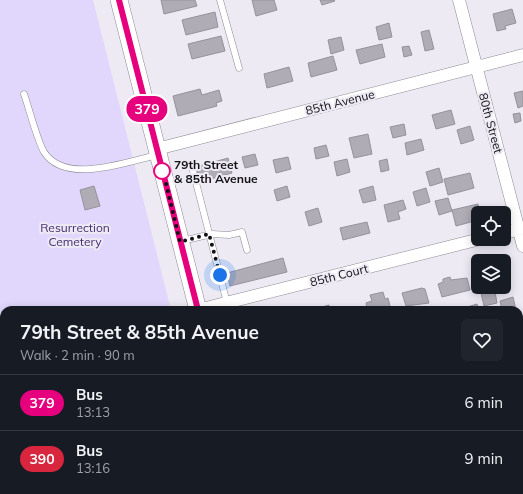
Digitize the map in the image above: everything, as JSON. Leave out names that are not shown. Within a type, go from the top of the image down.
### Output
[{"type":"main road","points":[[119,0],[197,306]]},
{"type":"street","name":"80th Street","points":[[459,0],[521,229],[523,246]]},
{"type":"street","name":"85th Avenue","points":[[158,152],[523,55]]},
{"type":"street","points":[[511,231],[521,229]]},
{"type":"street","name":"85th Court","points":[[215,306],[471,241]]},
{"type":"lane","points":[[220,0],[239,68]]},
{"type":"lane","points":[[24,94],[44,152],[54,163],[72,170],[94,169],[158,152]]},
{"type":"lane","points":[[192,167],[227,303]]},
{"type":"lane","points":[[180,242],[209,234],[229,235],[242,232],[248,250]]},
{"type":"green space","name":"Resurrection Cemetery","points":[[0,0],[93,0],[170,306],[0,306]]},
{"type":"building","points":[[161,0],[195,0],[197,6],[164,14]]},
{"type":"building","points":[[252,0],[274,0],[277,10],[256,16]]},
{"type":"building","points":[[320,0],[334,0],[335,1],[322,5]]},
{"type":"building","points":[[512,9],[516,23],[505,26],[506,29],[497,31],[493,14]]},
{"type":"building","points":[[215,12],[218,27],[186,35],[182,20]]},
{"type":"building","points":[[389,23],[392,37],[379,40],[376,27]]},
{"type":"building","points":[[429,30],[434,49],[425,51],[421,32]]},
{"type":"building","points":[[221,36],[225,51],[192,59],[188,44]]},
{"type":"building","points":[[341,37],[344,50],[331,54],[328,40]]},
{"type":"building","points":[[382,44],[385,57],[360,64],[356,50]]},
{"type":"building","points":[[409,46],[412,55],[404,57],[402,47]]},
{"type":"building","points":[[333,56],[337,70],[311,77],[308,63]]},
{"type":"building","points":[[289,67],[293,81],[267,88],[264,74]]},
{"type":"building","points":[[200,89],[202,95],[219,90],[222,101],[216,103],[217,106],[178,116],[173,96]]},
{"type":"building","points":[[523,91],[523,106],[518,108],[514,93]]},
{"type":"building","points":[[451,110],[455,124],[436,129],[432,115]]},
{"type":"building","points":[[520,113],[521,121],[515,123],[513,114]]},
{"type":"building","points":[[404,124],[406,135],[393,138],[390,127]]},
{"type":"building","points":[[470,126],[474,140],[461,144],[457,130]]},
{"type":"building","points":[[368,134],[372,154],[354,158],[349,138]]},
{"type":"building","points":[[421,139],[424,150],[407,155],[405,143]]},
{"type":"building","points":[[326,145],[329,156],[316,159],[314,148]]},
{"type":"building","points":[[255,154],[258,165],[245,168],[242,157]]},
{"type":"building","points":[[288,157],[291,169],[276,173],[273,160]]},
{"type":"building","points":[[228,158],[232,173],[200,182],[196,167]]},
{"type":"building","points":[[347,159],[350,172],[337,176],[334,162]]},
{"type":"building","points":[[387,159],[389,170],[381,172],[379,161]]},
{"type":"building","points":[[439,168],[443,182],[430,186],[426,172]]},
{"type":"building","points":[[470,173],[474,188],[448,195],[444,179]]},
{"type":"building","points":[[94,186],[100,206],[85,210],[80,190]]},
{"type":"building","points":[[287,186],[290,197],[277,201],[274,190]]},
{"type":"building","points":[[373,186],[376,200],[363,203],[359,190]]},
{"type":"building","points":[[426,188],[430,202],[417,206],[413,192]]},
{"type":"building","points":[[448,198],[452,211],[439,215],[435,201]]},
{"type":"building","points":[[403,200],[406,209],[398,212],[400,219],[388,222],[384,205]]},
{"type":"building","points":[[478,204],[478,206],[471,206],[471,222],[456,226],[452,210]]},
{"type":"building","points":[[318,208],[322,222],[309,226],[305,212]]},
{"type":"building","points":[[367,222],[370,233],[343,240],[340,228]]},
{"type":"building","points":[[283,258],[287,272],[230,286],[227,273]]},
{"type":"building","points":[[450,277],[451,280],[467,278],[470,290],[442,297],[438,284],[443,282],[443,279]]},
{"type":"building","points":[[422,288],[425,289],[429,303],[406,306],[402,293]]},
{"type":"building","points":[[383,292],[385,299],[388,298],[390,306],[366,306],[366,303],[372,301],[370,295]]},
{"type":"building","points":[[481,294],[495,294],[497,303],[484,306]]},
{"type":"building","points":[[513,297],[515,306],[501,306],[500,301]]},
{"type":"bus line","name":"379","points":[[119,0],[197,306]]},
{"type":"place","name":"79th Street & 85th Avenue","points":[[162,171]]},
{"type":"route","points":[[162,171],[162,167],[180,242],[209,234],[220,275]]}]
